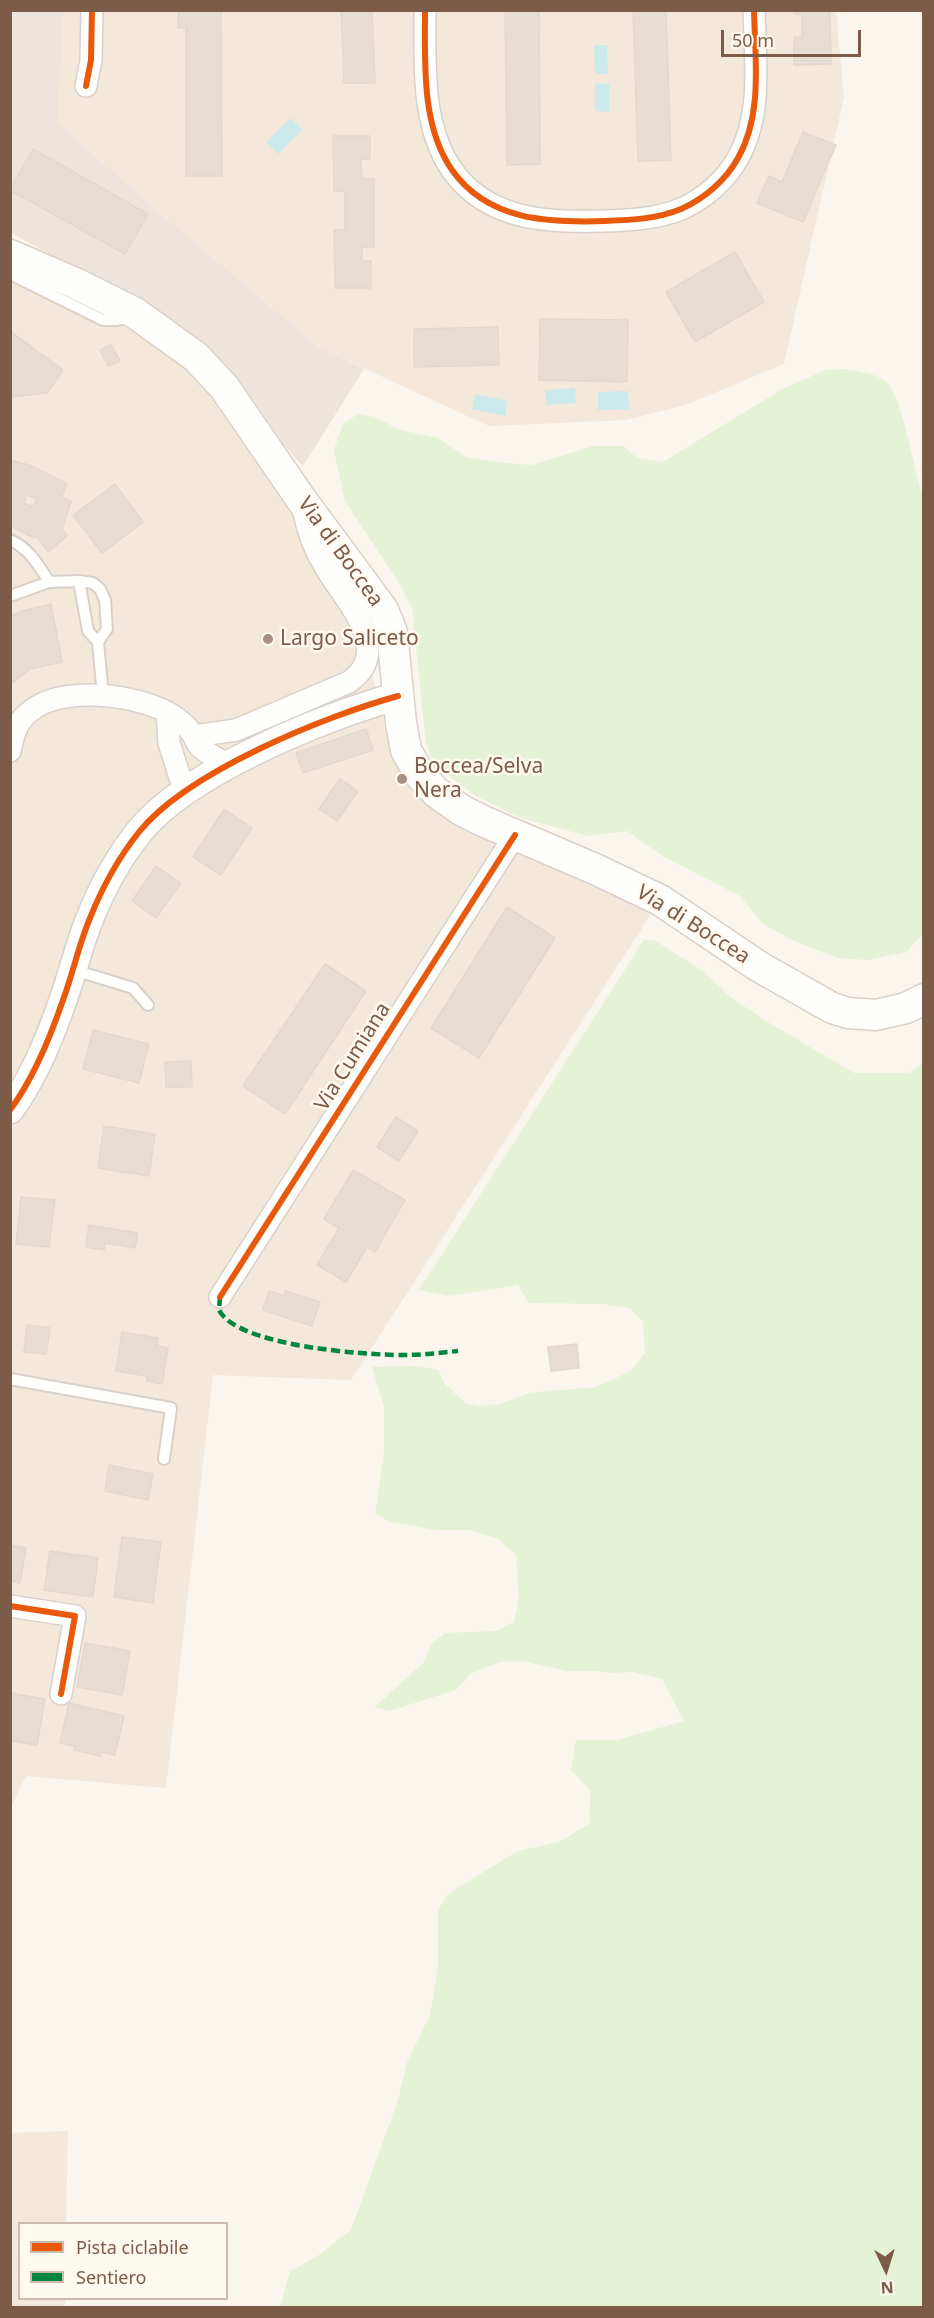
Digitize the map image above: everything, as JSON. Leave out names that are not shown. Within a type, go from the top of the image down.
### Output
[{"type":"main road","name":"Via di Boccea","points":[[10,255],[77,284],[135,314],[196,357],[224,387],[301,499],[383,610],[392,632],[406,750],[420,775],[449,803],[660,900],[758,966],[832,1008],[848,1013],[876,1015],[906,1008],[924,999]]},
{"type":"street","points":[[86,86],[91,60],[92,10]]},
{"type":"street","points":[[426,10],[427,87],[431,116],[437,141],[453,171],[478,195],[503,210],[530,219],[583,222],[644,219],[680,209],[708,192],[731,169],[748,136],[754,112],[754,10]]},
{"type":"street","points":[[194,736],[236,730],[349,682],[363,668],[367,653],[367,637],[353,609],[322,562],[310,537],[301,499]]},
{"type":"street","points":[[10,751],[15,731],[22,719],[34,708],[59,698],[103,696],[139,703],[167,712],[190,730],[199,747],[228,765]]},
{"type":"street","points":[[10,1110],[24,1092],[37,1065],[63,1002],[90,918],[123,856],[140,830],[185,792],[228,765],[280,740],[398,696]]},
{"type":"street","points":[[167,712],[169,743],[185,792]]},
{"type":"street","name":"Via Cumiana","points":[[220,1297],[515,835]]},
{"type":"street","points":[[10,1606],[75,1616],[61,1694]]},
{"type":"lane","points":[[10,274],[103,320],[117,320],[135,314]]},
{"type":"lane","points":[[10,540],[18,543],[34,558],[49,582]]},
{"type":"lane","points":[[79,581],[88,631],[98,642],[103,696]]},
{"type":"lane","points":[[10,596],[49,582],[93,583],[105,600],[107,629],[98,642]]},
{"type":"lane","points":[[73,970],[133,988],[148,1005]]},
{"type":"lane","points":[[10,1379],[171,1408],[164,1460]]},
{"type":"shaded area","points":[[64,10],[836,11],[844,97],[784,364],[685,405],[626,420],[489,426],[320,348],[157,211],[58,123]]},
{"type":"shaded area","points":[[11,11],[64,11],[58,123],[157,211],[320,348],[364,369],[303,466],[166,319],[11,233]]},
{"type":"shaded area","points":[[11,264],[38,274],[173,352],[223,407],[280,491],[325,582],[361,635],[397,765],[419,791],[660,900],[351,1380],[213,1375],[166,1788],[26,1776],[11,1807]]},
{"type":"shaded area","points":[[68,2131],[66,2222],[18,2222],[18,2300],[65,2300],[65,2307],[11,2307],[11,2133]]},
{"type":"green space","points":[[844,369],[875,376],[884,380],[890,387],[902,416],[924,499],[923,933],[907,952],[867,960],[838,958],[794,941],[763,924],[740,896],[661,855],[627,831],[588,836],[521,818],[476,796],[435,766],[426,744],[412,608],[399,583],[345,501],[334,450],[343,424],[358,414],[375,417],[400,430],[438,438],[466,457],[532,465],[593,446],[623,446],[637,458],[663,462],[784,388],[826,370]]},
{"type":"green space","points":[[644,940],[654,940],[703,971],[729,996],[766,1021],[854,1073],[909,1073],[923,1063],[923,2307],[280,2307],[290,2272],[319,2255],[351,2230],[398,2100],[407,2062],[430,2015],[438,1966],[438,1910],[448,1894],[516,1852],[561,1841],[589,1824],[591,1791],[571,1770],[576,1740],[617,1740],[684,1721],[662,1679],[633,1672],[566,1671],[522,1661],[500,1662],[470,1674],[456,1690],[389,1711],[375,1707],[424,1662],[431,1645],[445,1633],[496,1631],[514,1622],[519,1599],[516,1555],[498,1539],[470,1530],[436,1530],[390,1522],[375,1514],[384,1454],[384,1407],[372,1367],[415,1366],[438,1370],[445,1384],[465,1403],[480,1406],[500,1404],[530,1393],[595,1387],[631,1371],[645,1353],[643,1322],[630,1308],[602,1304],[529,1303],[518,1285],[448,1296],[419,1290]]},
{"type":"water","points":[[594,45],[607,45],[608,74],[595,74]]},
{"type":"water","points":[[595,83],[609,84],[609,112],[595,111]]},
{"type":"water","points":[[291,118],[302,130],[278,154],[266,142]]},
{"type":"water","points":[[575,388],[576,403],[546,405],[545,390]]},
{"type":"water","points":[[628,391],[629,409],[598,410],[598,392]]},
{"type":"water","points":[[475,394],[507,401],[505,416],[472,409]]},
{"type":"building","points":[[178,10],[221,10],[222,176],[186,176],[186,28],[178,28]]},
{"type":"building","points":[[341,10],[372,10],[375,83],[344,83]]},
{"type":"building","points":[[505,10],[539,10],[540,164],[507,165]]},
{"type":"building","points":[[633,10],[666,10],[671,160],[638,161]]},
{"type":"building","points":[[794,10],[830,10],[831,64],[794,65],[794,37],[802,37],[802,14],[794,14]]},
{"type":"building","points":[[803,132],[836,145],[803,222],[757,203],[769,176],[782,182]]},
{"type":"building","points":[[333,136],[370,136],[370,159],[361,159],[362,179],[374,179],[374,247],[362,247],[362,261],[371,261],[371,288],[335,288],[334,230],[345,230],[345,191],[334,191]]},
{"type":"building","points":[[33,149],[148,214],[125,254],[10,190]]},
{"type":"building","points":[[735,252],[764,302],[695,342],[666,292]]},
{"type":"building","points":[[540,319],[628,320],[627,382],[539,380]]},
{"type":"building","points":[[498,327],[499,365],[414,367],[414,329]]},
{"type":"building","points":[[10,331],[63,370],[47,393],[10,397]]},
{"type":"building","points":[[111,345],[120,361],[108,366],[100,350]]},
{"type":"building","points":[[10,460],[29,465],[67,484],[61,497],[71,501],[62,529],[67,536],[48,552],[37,536],[34,538],[10,525]],"holes":[[[27,495],[37,499],[33,507],[24,503]]]},
{"type":"building","points":[[115,484],[143,522],[102,553],[73,515]]},
{"type":"building","points":[[51,604],[62,662],[30,669],[10,685],[10,616]]},
{"type":"building","points":[[366,729],[373,750],[303,773],[296,753]]},
{"type":"building","points":[[340,779],[358,791],[337,821],[319,809]]},
{"type":"building","points":[[224,809],[252,828],[221,875],[193,857]]},
{"type":"building","points":[[156,866],[181,883],[156,918],[132,901]]},
{"type":"building","points":[[507,907],[555,938],[479,1058],[431,1028]]},
{"type":"building","points":[[325,964],[366,991],[285,1114],[243,1086]]},
{"type":"building","points":[[93,1030],[149,1044],[139,1083],[83,1069]]},
{"type":"building","points":[[191,1061],[192,1087],[166,1087],[165,1062]]},
{"type":"building","points":[[396,1117],[418,1131],[399,1161],[377,1147]]},
{"type":"building","points":[[104,1126],[155,1134],[149,1176],[98,1168]]},
{"type":"building","points":[[353,1170],[405,1200],[375,1252],[367,1247],[346,1282],[317,1265],[339,1228],[324,1219]]},
{"type":"building","points":[[21,1197],[55,1200],[49,1247],[16,1244]]},
{"type":"building","points":[[89,1225],[138,1233],[135,1248],[105,1243],[104,1250],[86,1247]]},
{"type":"building","points":[[269,1291],[284,1296],[286,1291],[320,1302],[312,1326],[263,1310]]},
{"type":"building","points":[[27,1325],[50,1328],[46,1354],[24,1352]]},
{"type":"building","points":[[122,1332],[158,1338],[157,1346],[168,1348],[162,1384],[147,1381],[147,1376],[116,1371]]},
{"type":"building","points":[[577,1344],[579,1368],[551,1371],[548,1347]]},
{"type":"building","points":[[109,1465],[153,1474],[148,1500],[105,1491]]},
{"type":"building","points":[[122,1537],[161,1542],[153,1603],[114,1597]]},
{"type":"building","points":[[10,1545],[26,1548],[20,1583],[10,1581]]},
{"type":"building","points":[[50,1551],[98,1558],[93,1597],[44,1590]]},
{"type":"building","points":[[85,1643],[130,1651],[122,1695],[77,1687]]},
{"type":"building","points":[[10,1693],[45,1699],[37,1745],[10,1741]]},
{"type":"building","points":[[69,1703],[124,1716],[115,1755],[101,1752],[100,1756],[74,1750],[75,1746],[60,1743]]},
{"type":"marked path","points":[[220,1297],[219,1310],[230,1322],[250,1332],[275,1340],[332,1350],[384,1355],[458,1351]]},
{"type":"cycle path","points":[[86,86],[91,60],[92,10]]},
{"type":"cycle path","points":[[425,10],[425,72],[430,114],[442,153],[452,170],[483,200],[501,209],[541,219],[563,221],[634,219],[672,212],[698,200],[727,174],[746,141],[754,105],[756,86],[754,10]]},
{"type":"cycle path","points":[[10,1110],[27,1085],[47,1043],[67,990],[86,928],[100,895],[118,862],[139,832],[161,810],[189,788],[259,749],[333,717],[398,696]]},
{"type":"cycle path","points":[[220,1297],[515,835]]},
{"type":"cycle path","points":[[10,1606],[75,1616],[61,1694]]},
{"type":"place","name":"Largo Saliceto","points":[[268,639]]},
{"type":"place","name":"Boccea/Selva Nera","points":[[402,779]]}]
